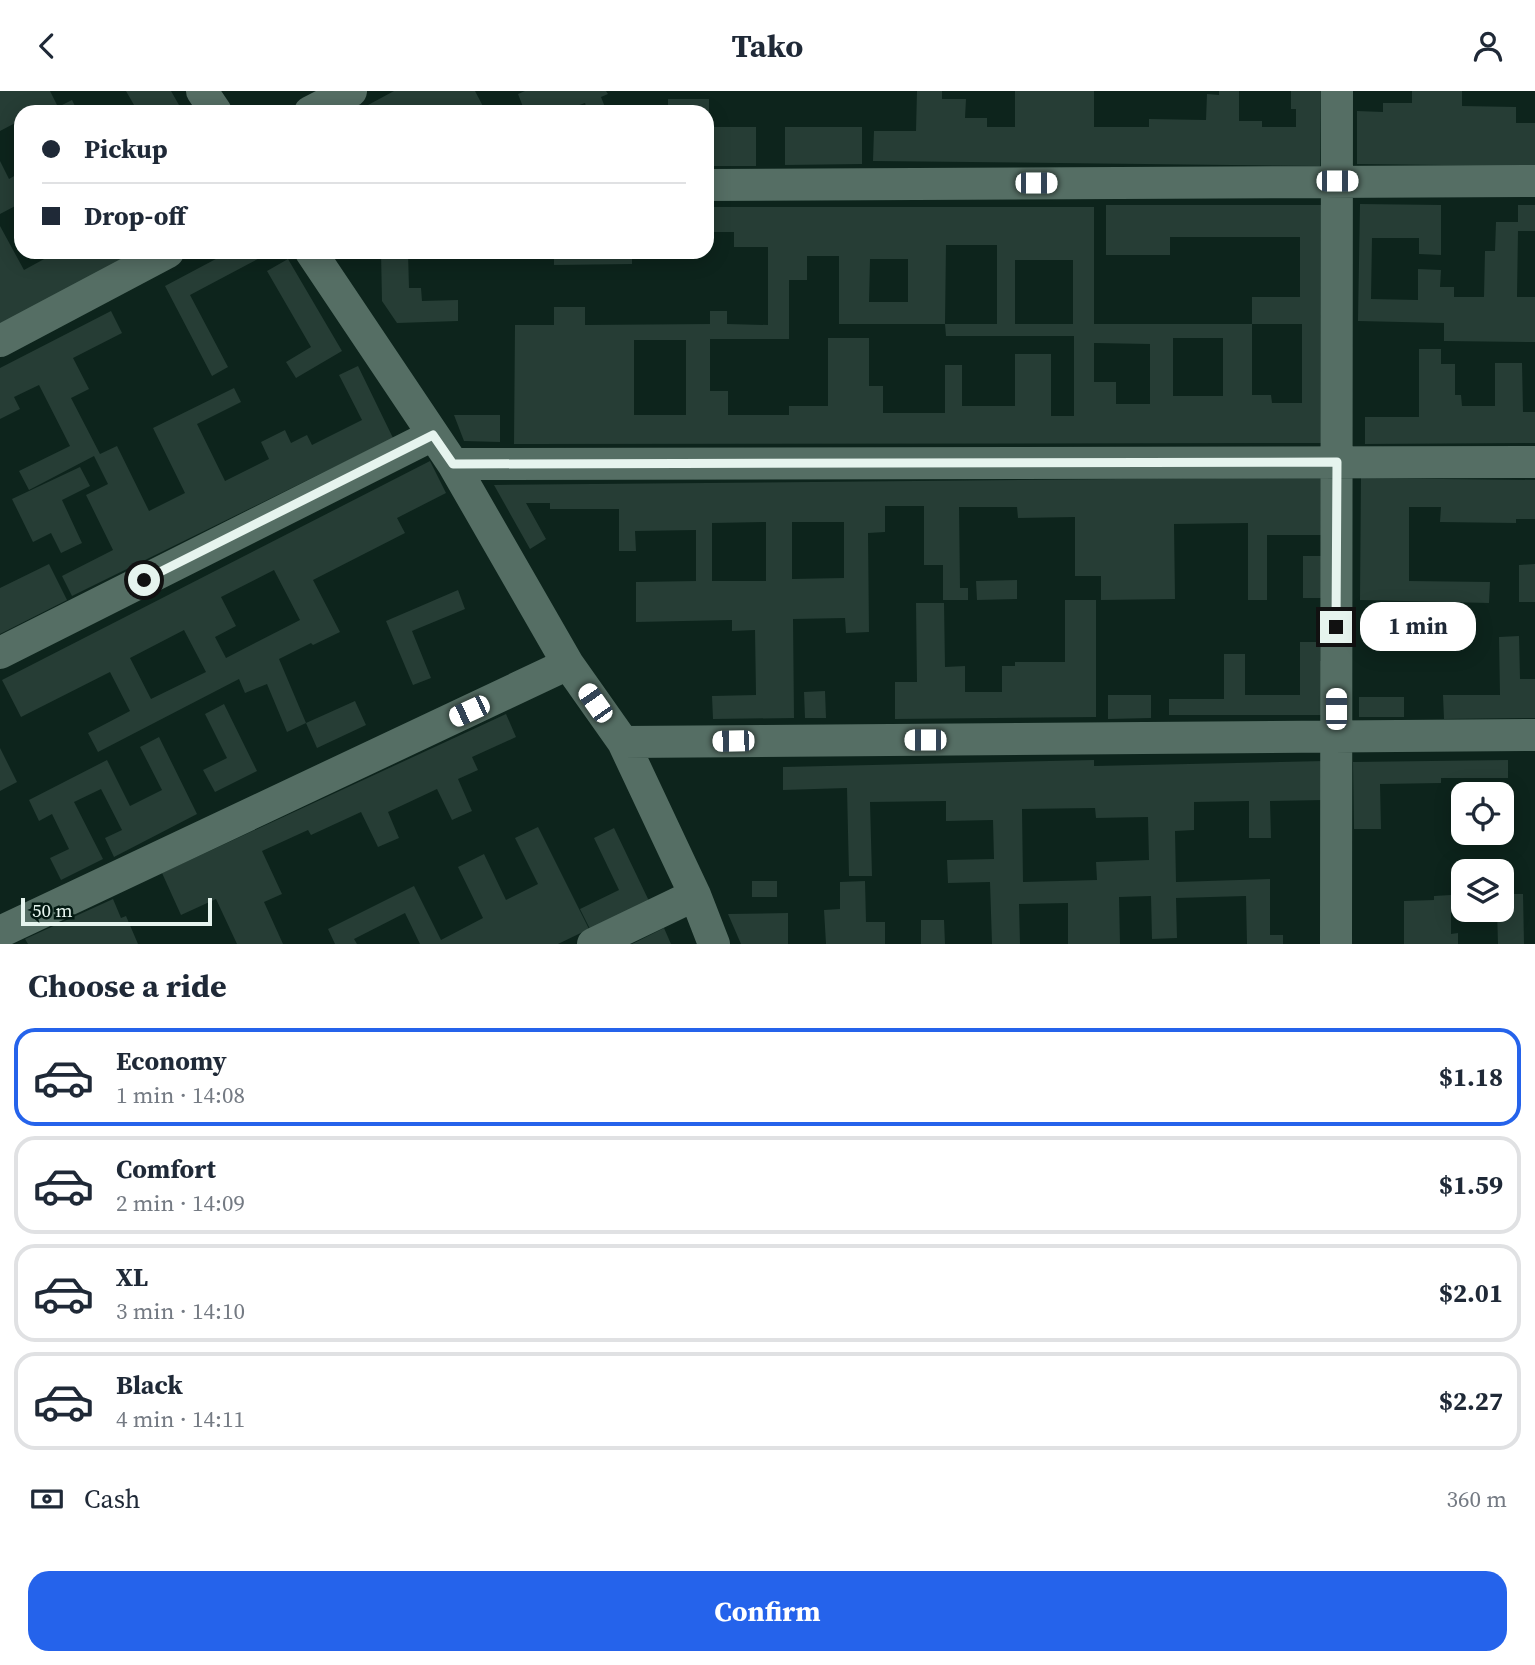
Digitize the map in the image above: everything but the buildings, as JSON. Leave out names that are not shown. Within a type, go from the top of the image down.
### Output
[{"type":"street","points":[[324,105],[351,91]]},
{"type":"street","points":[[1336,944],[1337,91]]},
{"type":"street","points":[[714,185],[1535,181]]},
{"type":"street","points":[[0,341],[155,259]]},
{"type":"street","points":[[316,259],[453,464],[568,664],[623,742],[695,895],[714,944]]},
{"type":"street","points":[[0,653],[433,435]]},
{"type":"street","points":[[453,464],[1535,461]]},
{"type":"street","points":[[0,932],[568,664]]},
{"type":"street","points":[[623,742],[1535,735]]},
{"type":"street","points":[[593,944],[695,895]]},
{"type":"route","points":[[144,580],[433,435],[453,464],[1337,462],[1336,627]]}]
